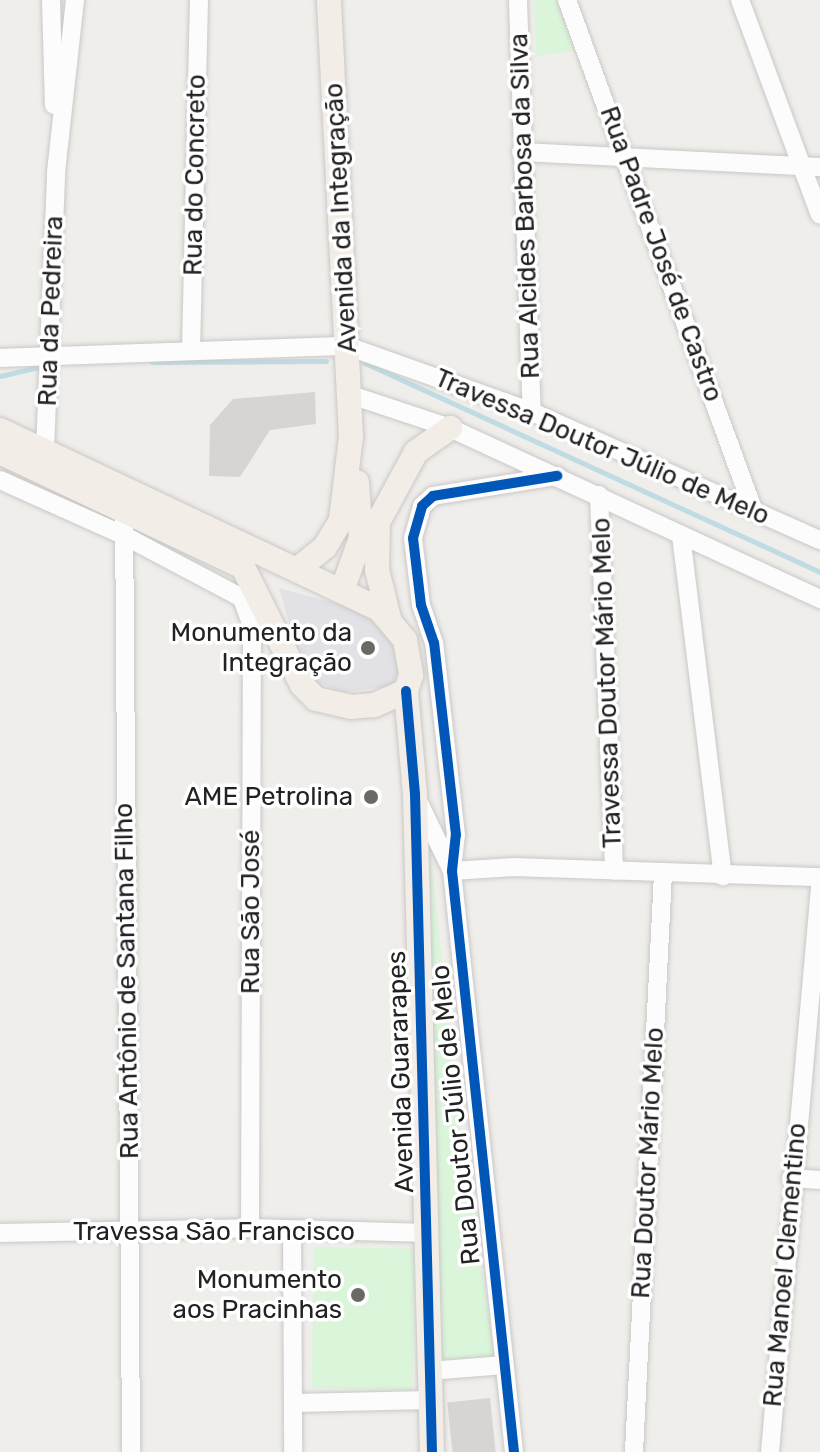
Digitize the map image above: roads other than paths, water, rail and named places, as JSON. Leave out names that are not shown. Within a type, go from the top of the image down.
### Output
[{"type":"main road","name":"Avenida da Integração","points":[[329,0],[351,436],[361,538],[343,588]]},
{"type":"main road","points":[[389,618],[377,570],[378,522],[416,452],[450,428]]},
{"type":"main road","points":[[0,430],[343,588],[389,618]]},
{"type":"main road","name":"Avenida da Integração","points":[[299,568],[325,547],[341,520],[351,436]]},
{"type":"main road","points":[[0,452],[122,522],[237,563],[247,590],[280,640],[302,685],[316,699],[351,707],[374,705],[406,691]]},
{"type":"main road","name":"Avenida Guararapes","points":[[389,618],[405,640],[411,660],[406,691],[415,794],[432,1452]]},
{"type":"street","name":"Rua da Pedreira","points":[[45,451],[56,172],[51,0]]},
{"type":"street","name":"Rua da Pedreira","points":[[56,172],[75,0]]},
{"type":"street","name":"Rua do Concreto","points":[[191,351],[199,0]]},
{"type":"street","name":"Rua Alcides Barbosa da Silva","points":[[518,0],[532,412]]},
{"type":"street","name":"Rua Padre José de Castro","points":[[567,0],[628,159],[753,509]]},
{"type":"street","points":[[740,0],[811,167],[820,215]]},
{"type":"street","points":[[521,152],[811,167]]},
{"type":"street","name":"Travessa Doutor Júlio de Melo","points":[[0,358],[347,346],[532,412],[820,540]]},
{"type":"street","name":"Travessa Doutor Júlio de Melo","points":[[351,395],[450,428],[820,599]]},
{"type":"street","name":"Travessa Doutor Júlio de Melo","points":[[433,496],[557,476]]},
{"type":"street","points":[[0,480],[122,522]]},
{"type":"street","name":"Travessa Doutor Mário Melo","points":[[599,495],[614,871]]},
{"type":"street","name":"Rua Doutor Júlio de Melo","points":[[433,496],[422,506],[413,538],[441,705],[456,835],[452,871],[514,1452]]},
{"type":"street","name":"Rua Antônio de Santana Filho","points":[[122,522],[131,1452]]},
{"type":"street","points":[[681,535],[723,876]]},
{"type":"street","name":"Rua São José","points":[[247,590],[252,626],[250,1228]]},
{"type":"street","points":[[415,794],[452,871],[514,867],[820,877]]},
{"type":"street","name":"Rua Doutor Mário Melo","points":[[634,1452],[663,874]]},
{"type":"street","name":"Rua Manoel Clementino","points":[[770,1452],[791,1178],[820,887]]},
{"type":"street","points":[[791,1178],[820,1180]]},
{"type":"street","name":"Travessa São Francisco","points":[[0,1233],[250,1228],[428,1233]]},
{"type":"street","points":[[292,1230],[293,1452]]},
{"type":"street","points":[[429,1371],[505,1365]]},
{"type":"street","points":[[294,1403],[430,1400]]},
{"type":"waterway","points":[[152,362],[326,361]]},
{"type":"waterway","points":[[365,363],[820,572]]},
{"type":"waterway","points":[[0,376],[36,368]]},
{"type":"place","name":"Monumento da Integração","points":[[368,648]]},
{"type":"place","name":"AME Petrolina","points":[[371,797]]},
{"type":"place","name":"Monumento aos Pracinhas","points":[[358,1295]]}]
